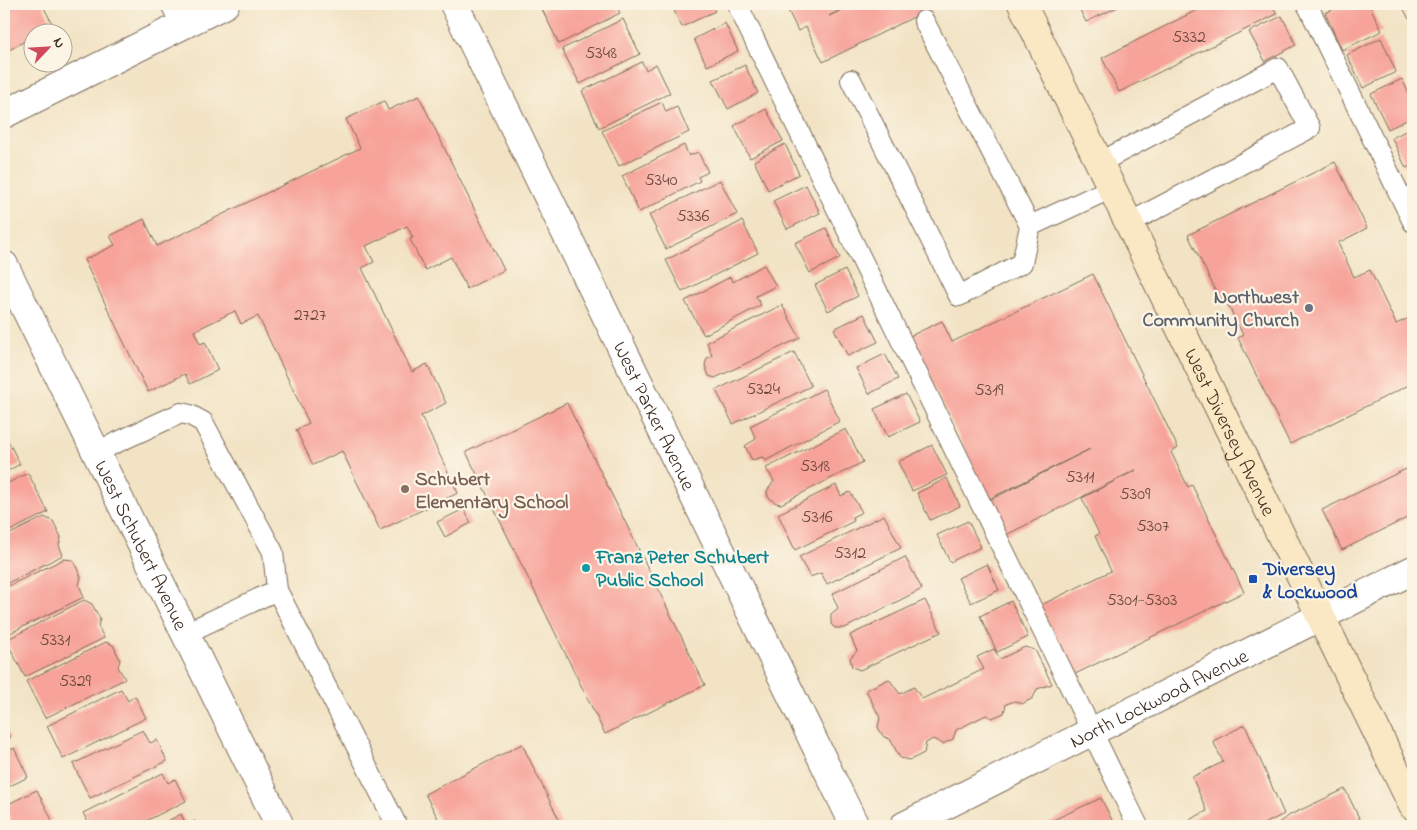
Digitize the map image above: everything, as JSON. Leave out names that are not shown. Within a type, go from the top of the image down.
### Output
[{"type":"main road","name":"West Diversey Avenue","points":[[1022,4],[1413,806]]},
{"type":"street","points":[[4,114],[176,15],[225,4]]},
{"type":"street","name":"West Parker Avenue","points":[[454,4],[855,826]]},
{"type":"street","name":"West Schubert Avenue","points":[[4,265],[280,826]]},
{"type":"street","name":"North Lockwood Avenue","points":[[904,826],[1413,570]]},
{"type":"lane","points":[[737,4],[1138,826]]},
{"type":"lane","points":[[1307,4],[1413,222]]},
{"type":"lane","points":[[851,80],[959,296],[1022,263],[1030,226],[924,21]]},
{"type":"lane","points":[[1099,163],[1278,68],[1310,128],[1129,223]]},
{"type":"lane","points":[[1030,226],[1112,188]]},
{"type":"lane","points":[[96,452],[181,413],[190,415],[203,422],[273,552],[277,590],[397,826]]},
{"type":"lane","points":[[184,634],[277,590]]},
{"type":"building","points":[[13,4],[42,4],[51,22],[22,22],[22,43],[4,53],[4,9]]},
{"type":"building","points":[[552,4],[615,4],[620,13],[559,44],[542,9]]},
{"type":"building","points":[[671,4],[711,4],[715,11],[682,27]]},
{"type":"building","points":[[785,4],[852,4],[829,16],[854,4],[940,4],[823,62],[806,27],[798,31]]},
{"type":"building","points":[[1077,4],[1124,4],[1086,22]]},
{"type":"building","points":[[1209,4],[1272,4],[1277,14],[1119,92],[1102,58]]},
{"type":"building","points":[[1345,4],[1369,4],[1382,31],[1342,50],[1325,13]]},
{"type":"building","points":[[1401,4],[1413,4],[1413,17],[1409,19]]},
{"type":"building","points":[[1282,16],[1296,45],[1265,61],[1249,32]]},
{"type":"building","points":[[623,19],[640,54],[580,84],[562,49]]},
{"type":"building","points":[[725,23],[738,51],[707,66],[694,39]]},
{"type":"building","points":[[1381,38],[1396,72],[1363,88],[1347,55]]},
{"type":"building","points":[[642,62],[646,70],[656,64],[670,93],[599,128],[582,91]]},
{"type":"building","points":[[745,65],[758,93],[728,109],[713,80]]},
{"type":"building","points":[[1402,79],[1413,102],[1413,117],[1388,129],[1371,94]]},
{"type":"building","points":[[419,96],[504,270],[467,289],[451,257],[425,270],[410,239],[413,238],[407,226],[366,246],[374,262],[362,268],[412,372],[427,364],[446,403],[421,416],[458,493],[380,530],[342,451],[313,465],[296,430],[309,423],[258,316],[241,324],[235,311],[194,331],[200,344],[205,342],[218,370],[190,384],[185,374],[148,392],[84,260],[115,245],[110,236],[144,219],[157,246],[360,148],[346,119],[384,101],[388,110]]},
{"type":"building","points":[[662,102],[666,112],[677,107],[689,132],[619,166],[602,131]]},
{"type":"building","points":[[766,109],[783,141],[750,158],[734,126]]},
{"type":"building","points":[[1413,127],[1413,165],[1406,168],[1392,138]]},
{"type":"building","points":[[785,144],[799,174],[768,190],[754,161]]},
{"type":"building","points":[[684,145],[689,156],[698,152],[708,172],[698,177],[700,181],[639,212],[622,176]]},
{"type":"building","name":"Northwest Community Church","points":[[1335,162],[1367,228],[1338,243],[1354,277],[1370,270],[1396,324],[1413,316],[1413,383],[1290,444],[1238,338],[1243,335],[1225,299],[1221,301],[1188,235]]},
{"type":"building","points":[[720,180],[737,214],[666,249],[649,215]]},
{"type":"building","points":[[806,185],[820,213],[787,229],[773,201]]},
{"type":"building","points":[[742,221],[758,253],[682,292],[666,260]]},
{"type":"building","points":[[826,228],[840,258],[810,273],[795,243]]},
{"type":"building","points":[[764,265],[776,286],[756,296],[761,305],[704,335],[685,301],[730,277],[733,282]]},
{"type":"building","points":[[845,270],[858,296],[828,311],[815,285]]},
{"type":"building","points":[[1093,274],[1178,448],[1171,452],[1188,487],[1192,485],[1244,592],[1073,675],[1039,606],[1111,571],[1095,536],[1099,534],[1082,498],[1136,470],[1006,535],[990,500],[1090,449],[989,499],[910,336],[942,321],[952,342]]},
{"type":"building","points":[[782,305],[800,338],[715,378],[709,376],[705,365],[707,358],[712,356],[707,342]]},
{"type":"building","points":[[864,314],[878,342],[848,356],[834,329]]},
{"type":"building","points":[[794,352],[811,386],[733,424],[716,390]]},
{"type":"building","points":[[885,354],[898,379],[869,394],[856,368]]},
{"type":"building","points":[[824,389],[840,421],[765,461],[763,457],[752,460],[745,446],[756,439],[750,426]]},
{"type":"building","points":[[906,394],[920,422],[888,437],[874,409]]},
{"type":"building","name":"Franz Peter Schubert Public School","points":[[567,403],[705,685],[605,734],[466,452]]},
{"type":"building","points":[[846,429],[863,462],[781,504],[768,497],[767,491],[774,481],[766,468]]},
{"type":"building","points":[[4,433],[20,464],[4,473]]},
{"type":"building","points":[[932,445],[947,475],[912,491],[898,462]]},
{"type":"building","points":[[1406,469],[1413,483],[1413,515],[1342,550],[1322,510]]},
{"type":"building","points":[[28,473],[48,512],[4,534],[4,485]]},
{"type":"building","points":[[947,478],[960,506],[930,520],[917,493]]},
{"type":"building","points":[[836,485],[841,496],[850,492],[862,512],[852,517],[854,521],[795,550],[778,514]]},
{"type":"building","points":[[464,509],[471,523],[445,537],[437,522]]},
{"type":"building","points":[[884,515],[901,548],[827,584],[821,573],[810,577],[799,557]]},
{"type":"building","points":[[44,517],[53,521],[61,537],[59,545],[63,555],[4,585],[4,537]]},
{"type":"building","points":[[968,521],[981,547],[950,562],[937,535]]},
{"type":"building","points":[[905,557],[922,589],[845,628],[835,628],[831,624],[831,614],[838,608],[832,594]]},
{"type":"building","points":[[64,559],[73,560],[81,577],[79,585],[84,597],[4,636],[4,588]]},
{"type":"building","points":[[987,564],[999,590],[971,603],[958,578]]},
{"type":"building","points":[[84,600],[92,604],[100,619],[98,626],[104,638],[25,677],[6,640]]},
{"type":"building","points":[[925,600],[941,632],[860,670],[852,667],[850,658],[857,651],[850,635]]},
{"type":"building","points":[[1011,601],[1028,637],[997,652],[980,616]]},
{"type":"building","points":[[106,642],[113,645],[120,660],[118,667],[125,679],[45,718],[26,681]]},
{"type":"building","points":[[1025,647],[1035,650],[1052,684],[1037,689],[1033,698],[1022,704],[1015,701],[1006,704],[1004,713],[992,718],[986,715],[956,730],[953,739],[943,744],[933,739],[926,743],[924,753],[910,760],[900,758],[890,739],[884,737],[881,733],[878,727],[880,718],[866,690],[889,679],[900,694],[914,687],[922,699],[984,669],[977,657],[994,649],[1000,659]]},
{"type":"building","points":[[121,689],[128,701],[135,696],[146,718],[63,759],[47,726]]},
{"type":"building","points":[[4,725],[10,738],[4,741]]},
{"type":"building","points":[[1245,725],[1284,814],[1260,826],[1177,826],[1207,811],[1192,777],[1223,762],[1213,741]]},
{"type":"building","points":[[143,730],[150,743],[157,740],[167,761],[90,798],[73,764]]},
{"type":"building","points":[[522,744],[562,826],[442,826],[425,794]]},
{"type":"building","points":[[14,748],[28,777],[4,789],[4,753]]},
{"type":"building","points":[[163,773],[168,783],[175,779],[186,801],[136,826],[90,826],[83,813]]},
{"type":"building","points":[[1345,789],[1363,826],[1275,826],[1290,815]]},
{"type":"building","points":[[37,790],[52,820],[39,826],[14,826],[4,806]]},
{"type":"building","points":[[1101,798],[1115,826],[1040,826]]},
{"type":"building","points":[[181,814],[186,825],[195,821],[198,826],[158,826]]},
{"type":"place","name":"Northwest Community Church","points":[[1309,308]]},
{"type":"place","name":"Schubert Elementary School","points":[[405,489]]},
{"type":"place","name":"Franz Peter Schubert Public School","points":[[586,568]]},
{"type":"place","name":"Diversey & Lockwood","points":[[1253,579]]}]
